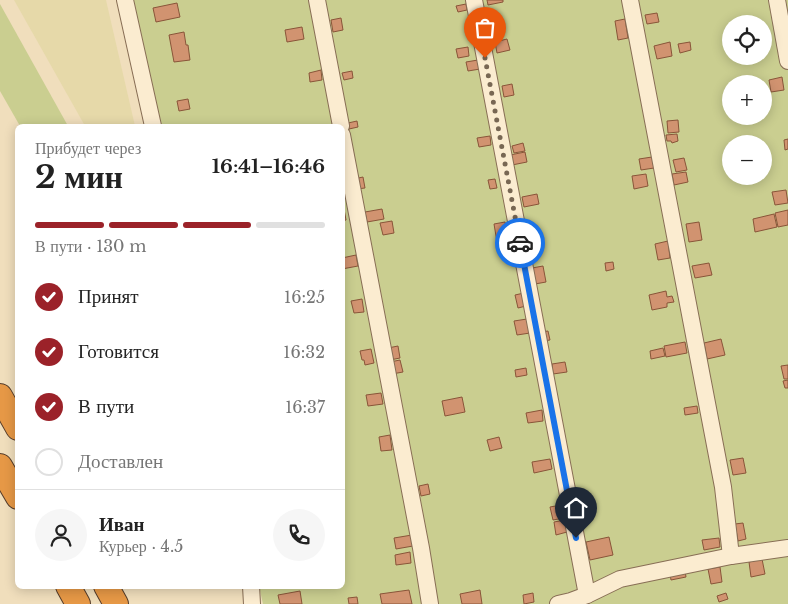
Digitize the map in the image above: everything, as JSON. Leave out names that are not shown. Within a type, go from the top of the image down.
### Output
[{"type":"highway","points":[[0,396],[15,423]]},
{"type":"highway","points":[[0,466],[15,492]]},
{"type":"highway","points":[[70,589],[78,604]]},
{"type":"highway","points":[[108,589],[116,604]]},
{"type":"lane","points":[[125,0],[152,124]]},
{"type":"lane","points":[[317,0],[341,124]]},
{"type":"lane","points":[[474,0],[587,595]]},
{"type":"lane","points":[[630,0],[723,487],[731,556]]},
{"type":"lane","points":[[777,0],[788,61]]},
{"type":"lane","points":[[345,151],[430,604]]},
{"type":"lane","points":[[558,604],[587,595],[620,579],[731,556],[788,548]]},
{"type":"lane","points":[[251,589],[252,604]]},
{"type":"shaded area","points":[[14,0],[106,0],[135,124],[84,124]]},
{"type":"green space","points":[[133,0],[788,0],[788,604],[263,604],[260,589],[345,589],[345,124],[158,124]]},
{"type":"green space","points":[[0,4],[67,124],[19,124],[0,91]]},
{"type":"building","points":[[487,0],[503,0],[503,2],[488,5]]},
{"type":"building","points":[[177,3],[180,17],[156,22],[153,8]]},
{"type":"building","points":[[466,4],[467,10],[458,12],[456,6]]},
{"type":"building","points":[[657,13],[659,22],[647,24],[645,15]]},
{"type":"building","points":[[341,18],[343,30],[333,32],[331,20]]},
{"type":"building","points":[[625,19],[628,38],[618,40],[615,21]]},
{"type":"building","points":[[302,27],[304,39],[287,42],[285,30]]},
{"type":"building","points":[[184,32],[190,60],[174,62],[169,35]]},
{"type":"building","points":[[507,39],[510,50],[497,53],[495,42]]},
{"type":"building","points":[[670,42],[672,56],[657,59],[654,46]]},
{"type":"building","points":[[690,42],[691,50],[680,53],[678,44]]},
{"type":"building","points":[[468,47],[469,56],[458,58],[456,49]]},
{"type":"building","points":[[478,60],[480,69],[468,71],[466,62]]},
{"type":"building","points":[[321,70],[322,80],[310,82],[309,73]]},
{"type":"building","points":[[352,71],[353,78],[344,80],[342,73]]},
{"type":"building","points":[[782,77],[784,90],[772,92],[772,79]]},
{"type":"building","points":[[512,84],[514,95],[504,97],[502,86]]},
{"type":"building","points":[[188,99],[190,109],[179,111],[177,101]]},
{"type":"building","points":[[678,120],[679,132],[668,133],[667,121]]},
{"type":"building","points":[[357,121],[358,127],[349,129],[348,123]]},
{"type":"building","points":[[677,134],[678,141],[672,143],[667,141],[666,135]]},
{"type":"building","points":[[490,136],[491,145],[479,147],[477,138]]},
{"type":"building","points":[[788,139],[788,149],[785,150],[784,140]]},
{"type":"building","points":[[523,143],[525,151],[514,153],[512,146]]},
{"type":"building","points":[[525,152],[527,162],[512,165],[510,155]]},
{"type":"building","points":[[652,157],[654,168],[641,170],[639,159]]},
{"type":"building","points":[[684,158],[687,170],[676,172],[673,160]]},
{"type":"building","points":[[686,172],[688,182],[674,185],[672,174]]},
{"type":"building","points":[[646,174],[648,186],[634,189],[632,176]]},
{"type":"building","points":[[363,177],[365,188],[356,189],[354,179]]},
{"type":"building","points":[[495,179],[497,188],[490,189],[488,180]]},
{"type":"building","points":[[786,190],[788,203],[775,205],[772,192]]},
{"type":"building","points":[[537,194],[539,204],[524,207],[522,197]]},
{"type":"building","points":[[382,209],[384,219],[367,222],[365,212]]},
{"type":"building","points":[[788,210],[788,225],[778,227],[775,213]]},
{"type":"building","points":[[774,214],[777,227],[755,232],[753,219]]},
{"type":"building","points":[[392,221],[394,233],[383,235],[380,223]]},
{"type":"building","points":[[505,222],[508,240],[497,242],[494,224]]},
{"type":"building","points":[[699,222],[702,240],[689,242],[686,224]]},
{"type":"building","points":[[668,241],[670,258],[658,260],[655,244]]},
{"type":"building","points":[[356,255],[358,266],[345,268],[345,257]]},
{"type":"building","points":[[613,262],[614,269],[606,271],[605,263]]},
{"type":"building","points":[[709,263],[712,275],[695,278],[692,266]]},
{"type":"building","points":[[543,266],[546,282],[535,284],[532,268]]},
{"type":"building","points":[[666,291],[667,297],[672,296],[674,302],[667,303],[667,307],[652,310],[649,295]]},
{"type":"building","points":[[524,293],[526,306],[518,308],[515,295]]},
{"type":"building","points":[[362,299],[364,312],[354,313],[351,301]]},
{"type":"building","points":[[527,319],[530,333],[517,335],[514,321]]},
{"type":"building","points":[[548,331],[550,340],[543,341],[541,332]]},
{"type":"building","points":[[721,339],[725,355],[707,359],[704,343]]},
{"type":"building","points":[[685,342],[687,353],[666,357],[664,346]]},
{"type":"building","points":[[398,346],[400,358],[390,360],[388,348]]},
{"type":"building","points":[[663,348],[665,356],[651,359],[650,351]]},
{"type":"building","points":[[371,349],[374,363],[365,365],[360,351]]},
{"type":"building","points":[[400,360],[403,372],[392,374],[390,362]]},
{"type":"building","points":[[565,362],[567,372],[553,374],[552,364]]},
{"type":"building","points":[[788,365],[788,379],[784,379],[781,366]]},
{"type":"building","points":[[526,368],[527,375],[516,377],[515,370]]},
{"type":"building","points":[[788,380],[788,388],[785,388],[783,381]]},
{"type":"building","points":[[381,393],[383,404],[368,406],[366,395]]},
{"type":"building","points":[[462,397],[465,412],[445,416],[442,401]]},
{"type":"building","points":[[697,406],[698,413],[685,415],[684,408]]},
{"type":"building","points":[[542,410],[543,421],[528,423],[526,413]]},
{"type":"building","points":[[390,435],[392,450],[381,451],[379,437]]},
{"type":"building","points":[[499,437],[502,448],[490,451],[487,440]]},
{"type":"building","points":[[743,458],[746,473],[733,475],[730,460]]},
{"type":"building","points":[[550,459],[552,469],[534,473],[532,462]]},
{"type":"building","points":[[428,484],[430,494],[421,496],[419,486]]},
{"type":"building","points":[[561,505],[564,518],[553,520],[550,507]]},
{"type":"building","points":[[565,520],[567,532],[556,535],[554,522]]},
{"type":"building","points":[[743,523],[746,539],[738,541],[735,524]]},
{"type":"building","points":[[412,535],[413,546],[396,549],[394,538]]},
{"type":"building","points":[[609,537],[613,555],[590,560],[586,542]]},
{"type":"building","points":[[719,538],[720,547],[704,550],[702,540]]},
{"type":"building","points":[[410,552],[411,563],[396,565],[395,555]]},
{"type":"building","points":[[762,559],[765,574],[751,577],[749,562]]},
{"type":"building","points":[[720,567],[722,582],[711,584],[708,569]]},
{"type":"building","points":[[685,571],[686,577],[671,580],[670,574]]},
{"type":"building","points":[[409,590],[412,604],[382,604],[380,594]]},
{"type":"building","points":[[480,590],[482,604],[462,604],[460,594]]},
{"type":"building","points":[[300,591],[302,604],[280,604],[278,595]]},
{"type":"building","points":[[533,593],[534,602],[524,604],[523,595]]},
{"type":"building","points":[[726,593],[728,599],[719,602],[717,596]]},
{"type":"building","points":[[357,597],[358,604],[349,604],[348,598]]},
{"type":"way so far","points":[[485,58],[520,243]]},
{"type":"route","points":[[520,243],[576,538]]}]
